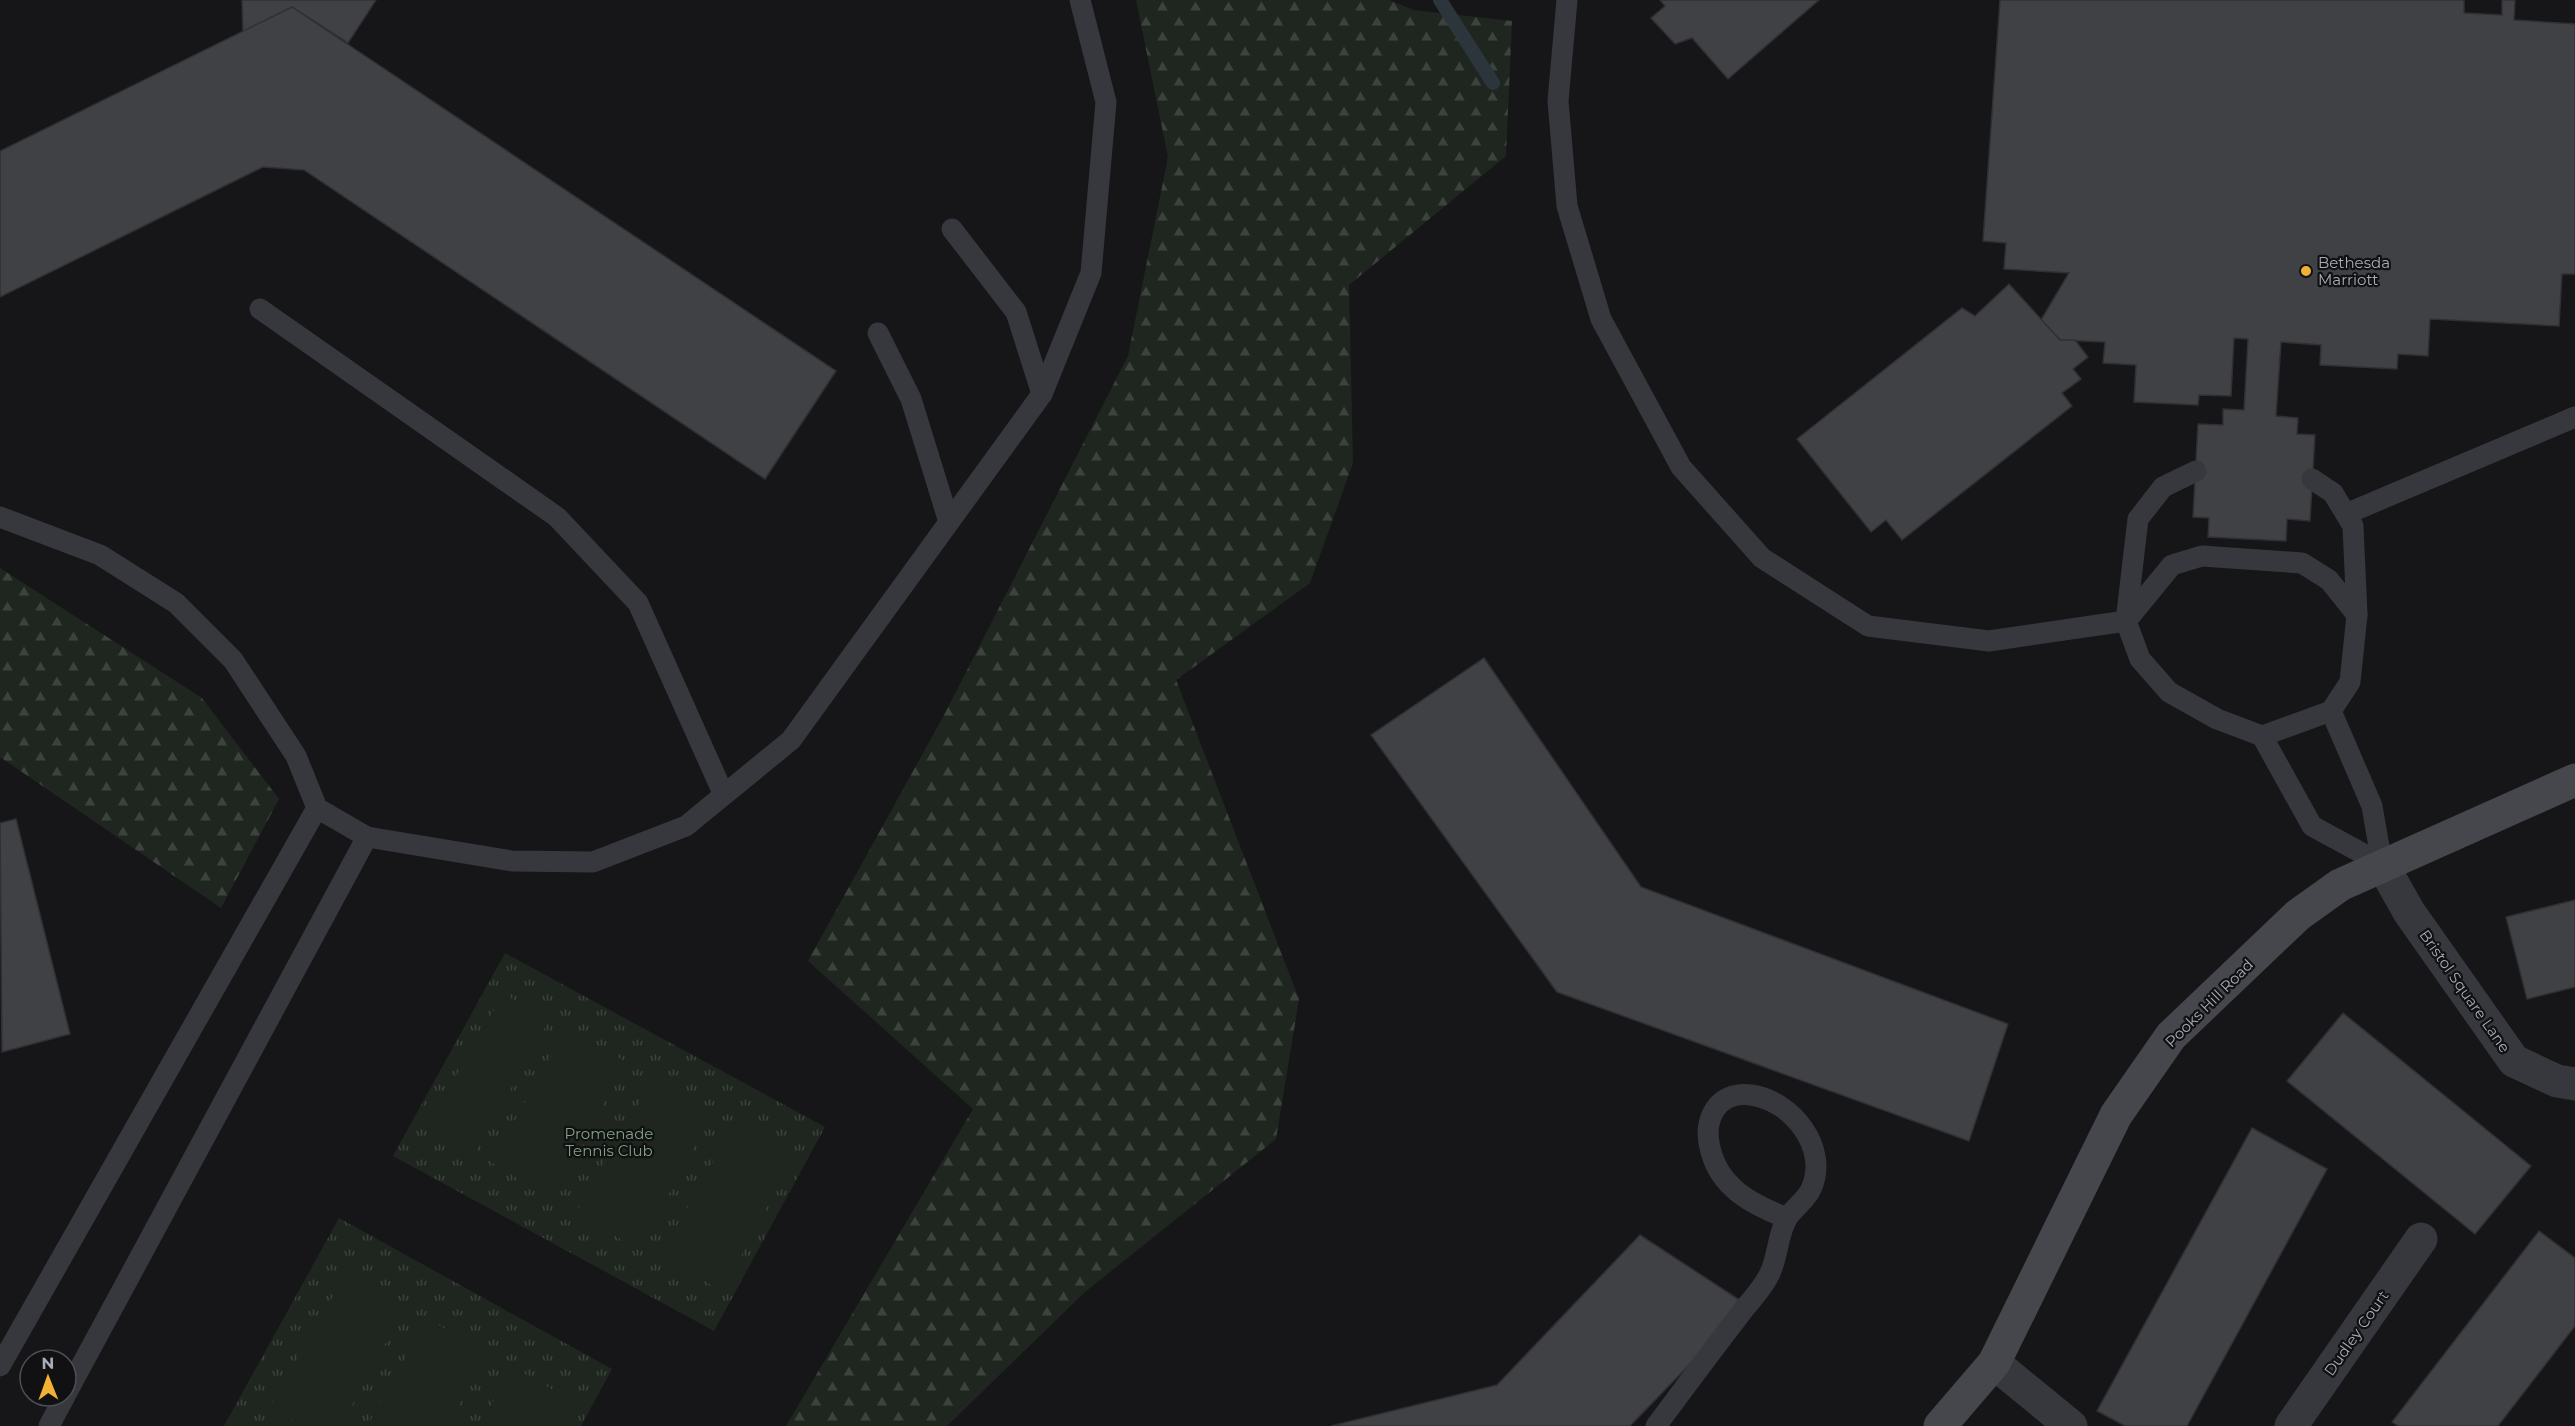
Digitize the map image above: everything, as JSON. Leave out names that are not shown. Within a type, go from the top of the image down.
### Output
[{"type":"street","name":"Pooks Hill Road","points":[[1940,1426],[1994,1363],[2116,1115],[2171,1036],[2298,915],[2340,885],[2382,864],[2575,780]]},
{"type":"street","name":"Bristol Square Lane","points":[[2382,864],[2409,912],[2514,1061],[2557,1081],[2575,1084]]},
{"type":"street","name":"Dudley Court","points":[[2291,1426],[2421,1239]]},
{"type":"street","points":[[1994,1363],[2071,1426]]},
{"type":"lane","points":[[0,517],[100,555],[176,603],[233,660],[296,756],[317,808],[367,837],[512,861],[593,862],[686,826],[723,793],[791,740],[1042,394],[1091,273],[1106,102],[1080,0]]},
{"type":"lane","points":[[1567,0],[1558,101],[1567,206],[1601,319],[1681,467],[1762,558],[1868,626],[1989,641],[2126,621],[2172,566],[2202,556],[2302,563],[2329,580],[2357,615]]},
{"type":"lane","points":[[952,228],[1016,312],[1042,394]]},
{"type":"lane","points":[[260,309],[557,517],[638,603],[723,793]]},
{"type":"lane","points":[[878,333],[911,399],[949,522]]},
{"type":"lane","points":[[2346,514],[2575,417]]},
{"type":"lane","points":[[2196,471],[2163,487],[2138,519],[2126,621],[2140,659],[2169,692],[2217,719],[2262,736],[2312,826],[2382,864]]},
{"type":"lane","points":[[2262,736],[2331,711],[2350,682],[2357,615],[2353,526],[2333,493],[2312,479]]},
{"type":"lane","points":[[2331,711],[2372,806],[2382,864]]},
{"type":"lane","points":[[0,1366],[317,808]]},
{"type":"lane","points":[[78,1371],[367,837]]},
{"type":"lane","points":[[1656,1426],[1770,1274],[1787,1218],[1812,1188],[1813,1148],[1800,1123],[1783,1106],[1750,1095],[1727,1098],[1711,1113],[1707,1136],[1712,1155],[1739,1195],[1755,1206],[1787,1218]]},
{"type":"lane","points":[[49,1426],[58,1408]]},
{"type":"green space","points":[[1136,0],[1389,0],[1413,10],[1512,21],[1506,156],[1349,285],[1353,463],[1310,583],[1176,680],[1299,999],[1276,1139],[1085,1292],[947,1426],[786,1426],[973,1109],[808,961],[943,717],[1128,356],[1168,157]]},
{"type":"green space","points":[[0,568],[202,698],[279,799],[221,908],[0,757]]},
{"type":"green space","name":"Promenade Tennis Club","points":[[505,953],[825,1127],[714,1331],[393,1156]]},
{"type":"green space","points":[[503,994],[550,1018],[475,1153],[427,1127]]},
{"type":"green space","points":[[567,1029],[626,1062],[553,1199],[491,1162]]},
{"type":"green space","points":[[653,1079],[712,1113],[639,1250],[576,1213]]},
{"type":"green space","points":[[737,1121],[795,1155],[722,1291],[660,1255]]},
{"type":"green space","points":[[339,1218],[612,1369],[581,1426],[224,1426]]},
{"type":"green space","points":[[346,1273],[405,1307],[341,1426],[302,1426],[270,1407]]},
{"type":"green space","points":[[428,1319],[487,1353],[448,1426],[367,1426]]},
{"type":"green space","points":[[513,1367],[572,1401],[559,1426],[479,1426]]},
{"type":"building","points":[[242,0],[376,0],[348,43],[292,7],[243,32]]},
{"type":"building","points":[[1660,0],[1819,0],[1728,79],[1692,38],[1675,44],[1651,18],[1665,6]]},
{"type":"building","name":"Bethesda Marriott","points":[[2000,0],[2464,0],[2464,13],[2502,15],[2502,0],[2515,0],[2514,20],[2575,24],[2575,274],[2562,274],[2559,326],[2430,319],[2428,356],[2398,354],[2397,369],[2320,365],[2321,345],[2281,342],[2276,416],[2298,418],[2297,434],[2315,435],[2310,521],[2287,519],[2286,541],[2208,537],[2209,518],[2193,517],[2198,424],[2223,425],[2223,409],[2244,410],[2248,339],[2234,338],[2231,396],[2199,395],[2198,405],[2134,402],[2136,365],[2103,363],[2105,342],[2060,340],[2041,320],[2069,273],[2004,269],[2006,243],[1983,241]]},
{"type":"building","points":[[292,7],[836,371],[765,479],[304,170],[263,167],[0,297],[0,151]]},
{"type":"building","points":[[2009,284],[2060,340],[2075,340],[2088,357],[2073,369],[2081,379],[2062,393],[2072,406],[1902,540],[1886,520],[1871,532],[1797,439],[1962,308],[1975,316]]},
{"type":"building","points":[[1484,658],[1641,887],[2008,1024],[1969,1141],[1557,992],[1371,735]]},
{"type":"building","points":[[16,819],[70,1034],[2,1052],[0,823]]},
{"type":"building","points":[[2575,900],[2575,987],[2527,999],[2506,917]]},
{"type":"building","points":[[2343,1013],[2531,1166],[2475,1234],[2287,1081]]},
{"type":"building","points":[[2252,1128],[2327,1169],[2187,1426],[2125,1426],[2097,1411]]},
{"type":"building","points":[[2539,1231],[2575,1258],[2575,1326],[2498,1426],[2398,1426],[2392,1422]]},
{"type":"building","points":[[1640,1235],[1747,1305],[1630,1426],[1331,1426],[1497,1385]]},
{"type":"waterway","points":[[1440,0],[1493,83]]},
{"type":"place","name":"Bethesda Marriott","points":[[2306,271]]}]
